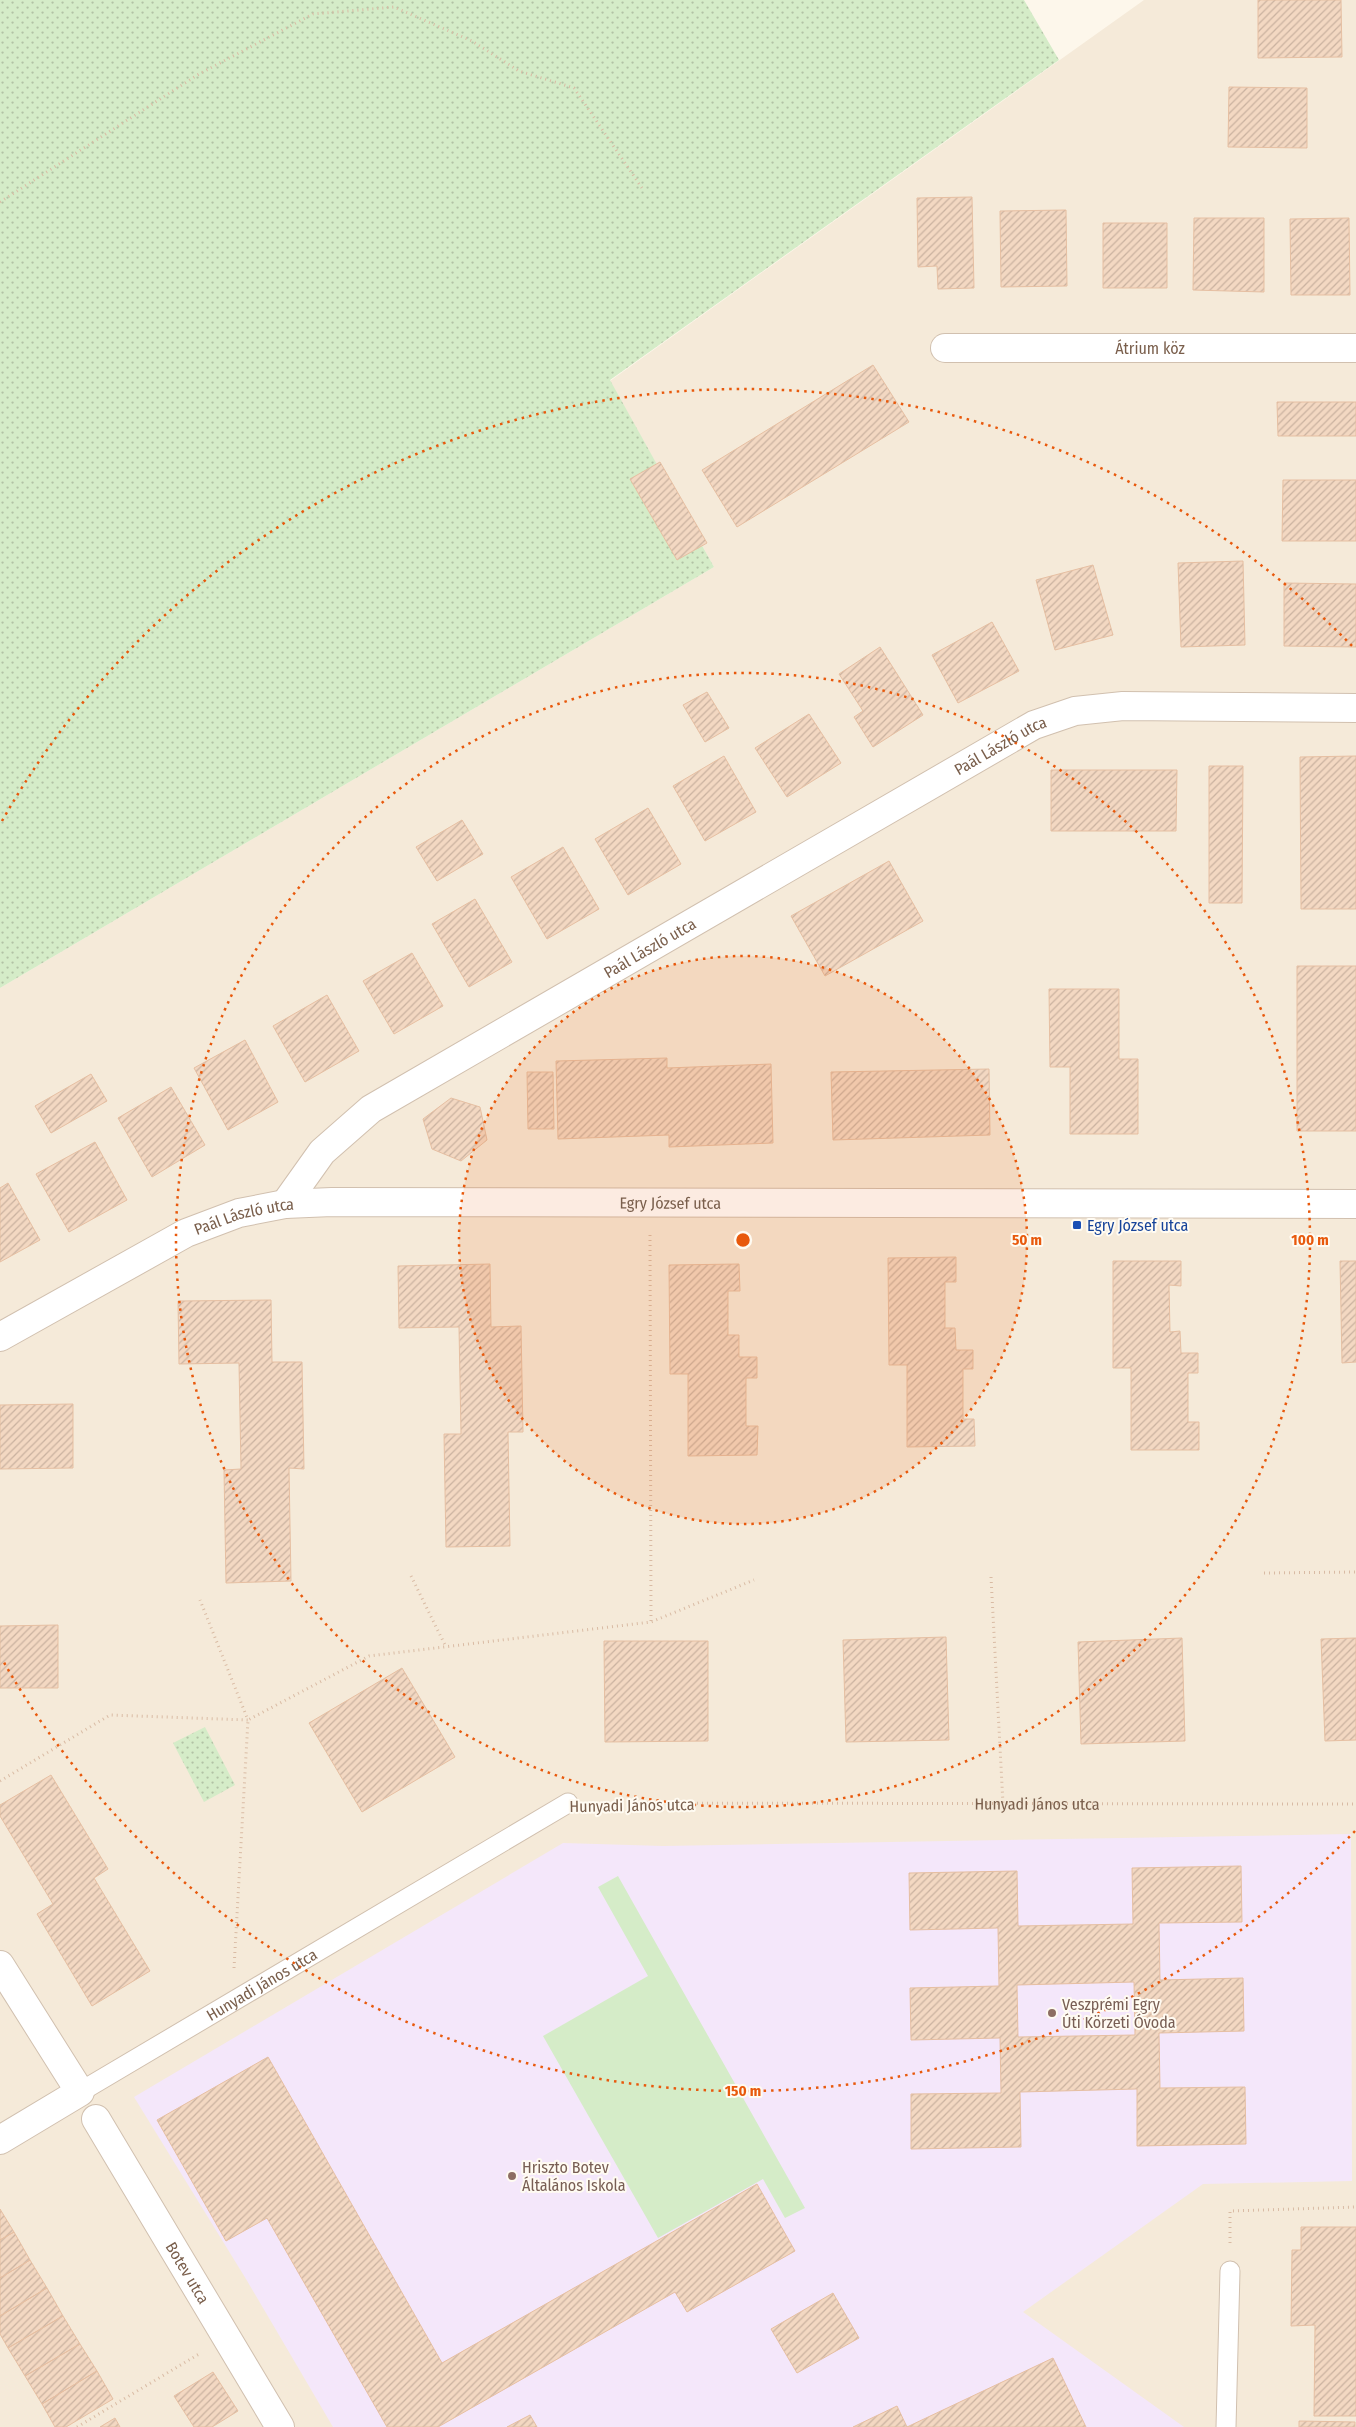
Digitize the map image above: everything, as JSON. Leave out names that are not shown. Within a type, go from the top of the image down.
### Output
[{"type":"street","name":"Átrium köz","points":[[945,348],[1356,348]]},
{"type":"street","name":"Paál László utca","points":[[0,1337],[186,1233],[239,1213],[286,1204],[322,1152],[371,1109],[1034,725],[1075,711],[1123,706],[1356,708]]},
{"type":"street","name":"Egry József utca","points":[[286,1204],[332,1202],[1356,1204]]},
{"type":"street","points":[[0,1965],[80,2092]]},
{"type":"street","name":"Hunyadi János utca","points":[[0,2140],[80,2092]]},
{"type":"street","name":"Botev utca","points":[[96,2119],[280,2427]]},
{"type":"lane","name":"Hunyadi János utca","points":[[80,2092],[568,1803]]},
{"type":"lane","points":[[1226,2427],[1230,2271]]},
{"type":"path","points":[[0,202],[199,74],[313,14],[394,7],[472,40],[519,71],[574,88],[642,188]]},
{"type":"path","points":[[650,1203],[651,1622]]},
{"type":"path","points":[[1264,1573],[1356,1572]]},
{"type":"path","points":[[411,1576],[446,1647]]},
{"type":"path","points":[[991,1577],[1002,1804]]},
{"type":"path","points":[[0,1781],[110,1715],[248,1720],[369,1656],[651,1622],[754,1580]]},
{"type":"path","points":[[200,1600],[248,1720],[232,2002]]},
{"type":"path","name":"Hunyadi János utca","points":[[568,1803],[1356,1804]]},
{"type":"path","points":[[1230,2271],[1230,2211],[1356,2207]]},
{"type":"path","points":[[77,2427],[226,2337]]},
{"type":"shaded area","points":[[1144,0],[1356,0],[1356,2427],[0,2427],[0,988],[714,567],[610,381]]},
{"type":"shaded area","points":[[1351,1834],[1352,2181],[1203,2184],[1023,2312],[1184,2427],[333,2427],[246,2279],[134,2097],[563,1843],[663,1846]]},
{"type":"green space","points":[[0,0],[1024,0],[1059,60],[610,380],[714,567],[0,988]]},
{"type":"green space","points":[[205,1727],[235,1785],[204,1802],[173,1743]]},
{"type":"green space","points":[[618,1876],[805,2208],[785,2218],[763,2179],[658,2238],[543,2036],[648,1976],[598,1887]]},
{"type":"building","points":[[1258,0],[1341,0],[1342,57],[1258,58]]},
{"type":"building","points":[[1229,87],[1307,88],[1307,148],[1228,147]]},
{"type":"building","points":[[972,197],[974,288],[938,289],[937,266],[918,267],[917,198]]},
{"type":"building","points":[[1066,210],[1067,286],[1001,287],[1000,211]]},
{"type":"building","points":[[1194,218],[1264,218],[1264,292],[1193,290]]},
{"type":"building","points":[[1349,218],[1350,295],[1291,295],[1290,219]]},
{"type":"building","points":[[1103,223],[1167,223],[1167,288],[1103,288]]},
{"type":"building","points":[[873,365],[909,422],[737,527],[702,470]]},
{"type":"building","points":[[1277,402],[1356,402],[1356,436],[1278,436]]},
{"type":"building","points":[[660,462],[707,543],[677,560],[630,479]]},
{"type":"building","points":[[1283,480],[1356,480],[1356,541],[1282,541]]},
{"type":"building","points":[[1243,561],[1245,645],[1181,647],[1178,563]]},
{"type":"building","points":[[1093,565],[1113,635],[1055,650],[1036,580]]},
{"type":"building","points":[[1284,583],[1356,584],[1356,647],[1284,646]]},
{"type":"building","points":[[992,622],[1019,671],[958,703],[932,655]]},
{"type":"building","points":[[880,647],[923,715],[873,747],[854,717],[863,711],[839,674]]},
{"type":"building","points":[[707,692],[729,728],[705,742],[683,705]]},
{"type":"building","points":[[809,714],[841,763],[787,797],[755,748]]},
{"type":"building","points":[[724,756],[756,812],[705,841],[673,786]]},
{"type":"building","points":[[1356,756],[1356,909],[1301,909],[1300,757]]},
{"type":"building","points":[[1209,766],[1243,766],[1242,903],[1209,903]]},
{"type":"building","points":[[1051,770],[1177,770],[1176,831],[1051,831]]},
{"type":"building","points":[[648,808],[681,864],[628,895],[595,839]]},
{"type":"building","points":[[462,820],[483,854],[437,881],[416,847]]},
{"type":"building","points":[[563,847],[599,909],[547,939],[511,877]]},
{"type":"building","points":[[889,861],[923,921],[825,976],[791,916]]},
{"type":"building","points":[[475,899],[512,962],[469,987],[432,924]]},
{"type":"building","points":[[412,953],[443,1006],[394,1034],[363,981]]},
{"type":"building","points":[[1297,966],[1356,966],[1356,1131],[1297,1131]]},
{"type":"building","points":[[1049,989],[1119,989],[1119,1059],[1138,1059],[1138,1134],[1070,1134],[1070,1067],[1050,1067]]},
{"type":"building","points":[[327,995],[359,1051],[305,1082],[273,1026]]},
{"type":"building","points":[[245,1040],[278,1102],[228,1130],[194,1068]]},
{"type":"building","points":[[667,1058],[667,1068],[771,1064],[773,1143],[669,1147],[669,1135],[558,1139],[556,1061]]},
{"type":"building","points":[[989,1069],[990,1135],[833,1140],[831,1072]]},
{"type":"building","points":[[527,1072],[553,1072],[554,1129],[528,1129]]},
{"type":"building","points":[[91,1074],[107,1101],[51,1133],[35,1106]]},
{"type":"building","points":[[171,1087],[205,1145],[152,1177],[118,1118]]},
{"type":"building","points":[[451,1098],[480,1107],[487,1140],[461,1161],[432,1149],[423,1119]]},
{"type":"building","points":[[95,1142],[127,1200],[69,1232],[36,1174]]},
{"type":"building","points":[[8,1183],[40,1240],[0,1262],[0,1188]]},
{"type":"building","points":[[956,1257],[956,1282],[945,1282],[945,1328],[955,1328],[956,1350],[973,1350],[973,1369],[963,1369],[963,1419],[974,1419],[975,1446],[907,1447],[907,1365],[889,1365],[888,1258]]},
{"type":"building","points":[[1113,1261],[1181,1261],[1181,1286],[1169,1285],[1170,1332],[1180,1331],[1181,1353],[1198,1353],[1198,1373],[1188,1373],[1188,1422],[1199,1422],[1199,1450],[1131,1450],[1131,1368],[1113,1368]]},
{"type":"building","points":[[1340,1261],[1356,1261],[1356,1362],[1342,1363]]},
{"type":"building","points":[[490,1264],[491,1327],[521,1326],[523,1432],[508,1432],[510,1546],[446,1547],[444,1434],[461,1434],[459,1327],[399,1328],[398,1266]]},
{"type":"building","points":[[739,1264],[740,1291],[728,1291],[728,1335],[739,1335],[739,1357],[757,1357],[757,1378],[746,1378],[746,1426],[758,1426],[757,1455],[688,1456],[688,1374],[670,1374],[669,1265]]},
{"type":"building","points":[[271,1300],[272,1362],[302,1362],[304,1469],[289,1468],[291,1581],[226,1583],[224,1470],[241,1469],[239,1363],[179,1364],[178,1301]]},
{"type":"building","points":[[73,1404],[73,1468],[0,1469],[0,1405]]},
{"type":"building","points":[[58,1625],[58,1688],[0,1688],[0,1626]]},
{"type":"building","points":[[946,1637],[949,1740],[846,1742],[843,1640]]},
{"type":"building","points":[[1182,1638],[1185,1741],[1081,1744],[1078,1642]]},
{"type":"building","points":[[1356,1638],[1356,1740],[1325,1741],[1321,1639]]},
{"type":"building","points":[[604,1641],[708,1641],[708,1741],[605,1742]]},
{"type":"building","points":[[402,1668],[455,1757],[362,1812],[309,1723]]},
{"type":"building","points":[[51,1775],[108,1869],[94,1878],[150,1971],[92,2006],[37,1914],[53,1904],[0,1816],[0,1805]]},
{"type":"building","name":"Veszprémi Egry Úti Körzeti Óvoda","points":[[1241,1866],[1242,1922],[1159,1923],[1160,1980],[1243,1978],[1244,2031],[1159,2033],[1160,2088],[1245,2087],[1246,2144],[1137,2146],[1137,2089],[1020,2092],[1021,2147],[911,2149],[911,2094],[1001,2093],[1000,2038],[911,2040],[910,1988],[999,1986],[998,1928],[910,1930],[909,1873],[1017,1871],[1018,1926],[1133,1924],[1132,1868]],"holes":[[[1134,1982],[1135,2035],[1018,2037],[1017,1985]]]},
{"type":"building","points":[[268,2057],[442,2363],[757,2184],[795,2251],[687,2312],[675,2292],[438,2427],[387,2427],[267,2218],[226,2241],[157,2120]]},
{"type":"building","points":[[0,2209],[14,2232],[0,2240]]},
{"type":"building","points":[[1301,2227],[1356,2227],[1356,2416],[1314,2416],[1315,2325],[1291,2326],[1292,2250],[1301,2250]]},
{"type":"building","points":[[14,2232],[30,2260],[0,2278],[0,2240]]},
{"type":"building","points":[[30,2260],[47,2288],[0,2316],[0,2278]]},
{"type":"building","points":[[47,2288],[63,2316],[8,2348],[0,2334],[0,2316]]},
{"type":"building","points":[[833,2293],[859,2338],[797,2373],[771,2329]]},
{"type":"building","points":[[63,2316],[80,2344],[25,2376],[8,2348]]},
{"type":"building","points":[[80,2344],[97,2371],[42,2404],[25,2376]]},
{"type":"building","points":[[1053,2358],[1086,2427],[907,2427]]},
{"type":"building","points":[[97,2371],[113,2399],[66,2427],[55,2427],[42,2404]]},
{"type":"building","points":[[213,2372],[238,2411],[212,2427],[194,2427],[174,2396]]},
{"type":"building","points":[[897,2406],[907,2427],[853,2427]]},
{"type":"building","points":[[530,2415],[537,2427],[507,2427]]},
{"type":"building","points":[[115,2418],[120,2427],[100,2427]]},
{"type":"building","points":[[1299,2421],[1355,2422],[1355,2427],[1299,2427]]},
{"type":"place","name":"Egry József utca","points":[[1077,1225]]},
{"type":"place","name":"Veszprémi Egry Úti Körzeti Óvoda","points":[[1052,2013]]},
{"type":"place","name":"Hriszto Botev Általános Iskola","points":[[512,2176]]}]
